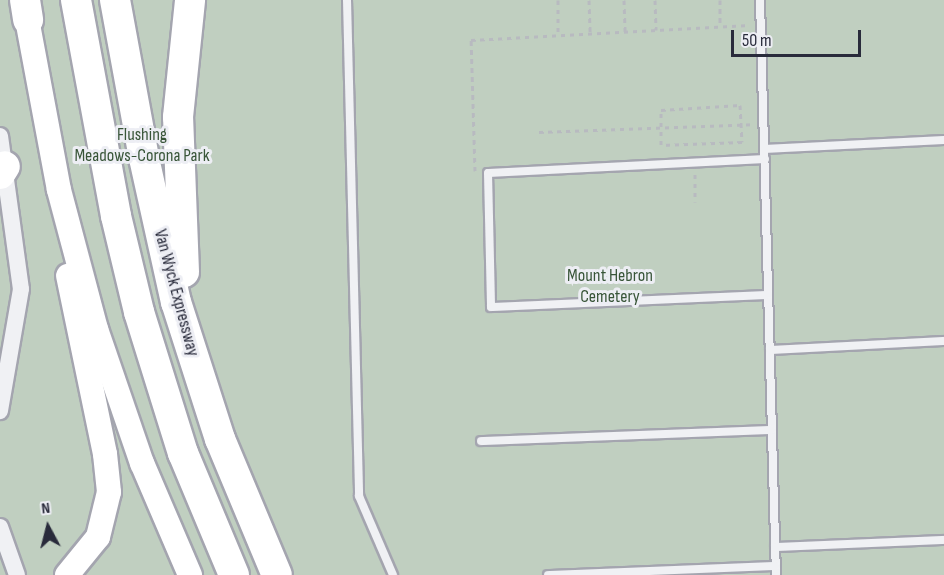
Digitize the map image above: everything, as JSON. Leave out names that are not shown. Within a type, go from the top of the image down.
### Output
[{"type":"highway","points":[[76,0],[116,216],[139,312],[183,453],[234,575]]},
{"type":"highway","name":"Van Wyck Expressway","points":[[115,0],[158,228],[189,347],[237,485],[277,575]]},
{"type":"highway","points":[[189,347],[177,174],[180,81],[190,0]]},
{"type":"street","points":[[25,7],[59,190],[71,298],[105,454],[109,492],[98,537],[67,575]]},
{"type":"street","points":[[0,136],[21,289],[0,411]]},
{"type":"street","points":[[59,190],[110,375],[190,575]]},
{"type":"street","points":[[0,378],[10,359]]},
{"type":"street","points":[[0,527],[17,575]]},
{"type":"lane","points":[[347,0],[359,496],[393,575]]},
{"type":"lane","points":[[548,575],[776,571],[760,0]]},
{"type":"lane","points":[[764,149],[944,140]]},
{"type":"lane","points":[[765,159],[488,173],[491,308],[768,295]]},
{"type":"lane","points":[[770,350],[944,342]]},
{"type":"lane","points":[[481,441],[772,430]]},
{"type":"lane","points":[[775,547],[944,540]]},
{"type":"path","points":[[558,0],[558,35]]},
{"type":"path","points":[[590,0],[590,33]]},
{"type":"path","points":[[624,0],[625,32]]},
{"type":"path","points":[[656,0],[656,30]]},
{"type":"path","points":[[720,0],[720,26]]},
{"type":"path","points":[[488,173],[475,174],[471,40],[761,24]]},
{"type":"path","points":[[740,105],[741,125],[742,142],[661,145],[661,110],[740,105]]},
{"type":"path","points":[[539,132],[764,124]]},
{"type":"path","points":[[694,163],[695,202]]},
{"type":"green space","name":"Mount Hebron Cemetery","points":[[0,0],[944,0],[944,575],[0,575]]},
{"type":"park label","name":"Flushing Meadows-Corona Park","points":[[142,146]]}]
